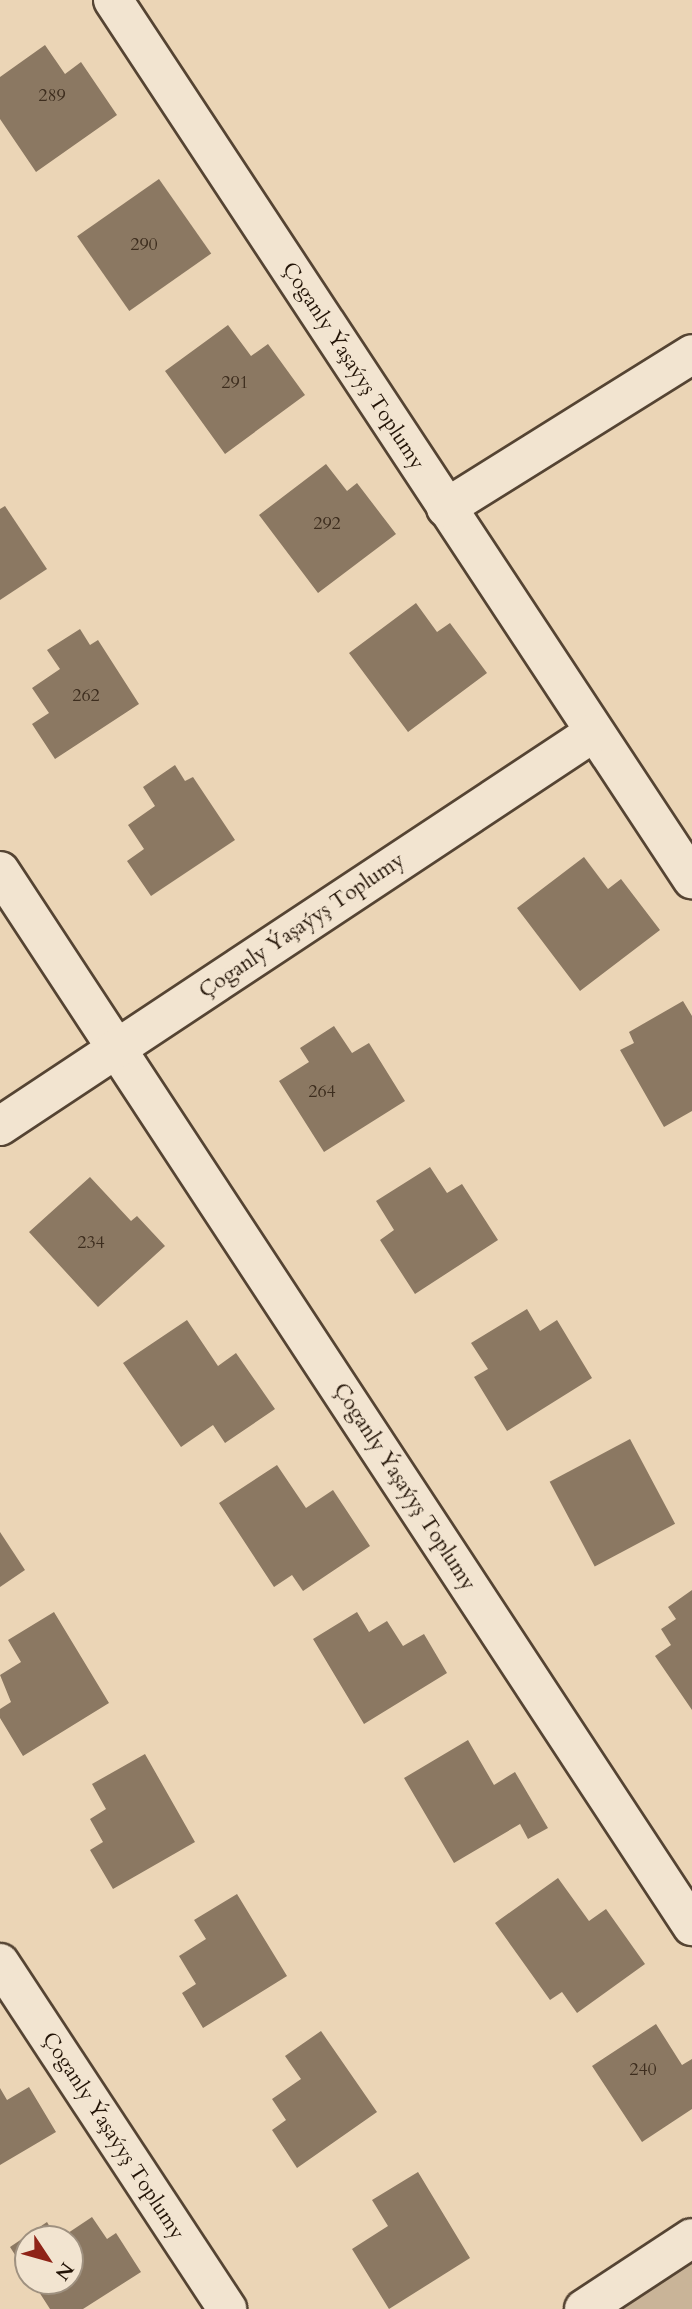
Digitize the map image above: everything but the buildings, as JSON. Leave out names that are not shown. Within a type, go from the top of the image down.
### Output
[{"type":"street","name":"Çoganly Ýaşaýyş Toplumy","points":[[113,0],[593,733],[692,879]]},
{"type":"street","points":[[446,508],[692,354]]},
{"type":"street","name":"Çoganly Ýaşaýyş Toplumy","points":[[0,1126],[593,733]]},
{"type":"street","name":"Çoganly Ýaşaýyş Toplumy","points":[[0,871],[692,1926]]},
{"type":"street","name":"Çoganly Ýaşaýyş Toplumy","points":[[0,1963],[226,2309]]},
{"type":"street","points":[[584,2309],[692,2238]]},
{"type":"shaded area","points":[[692,2254],[692,2309],[609,2309]]}]
